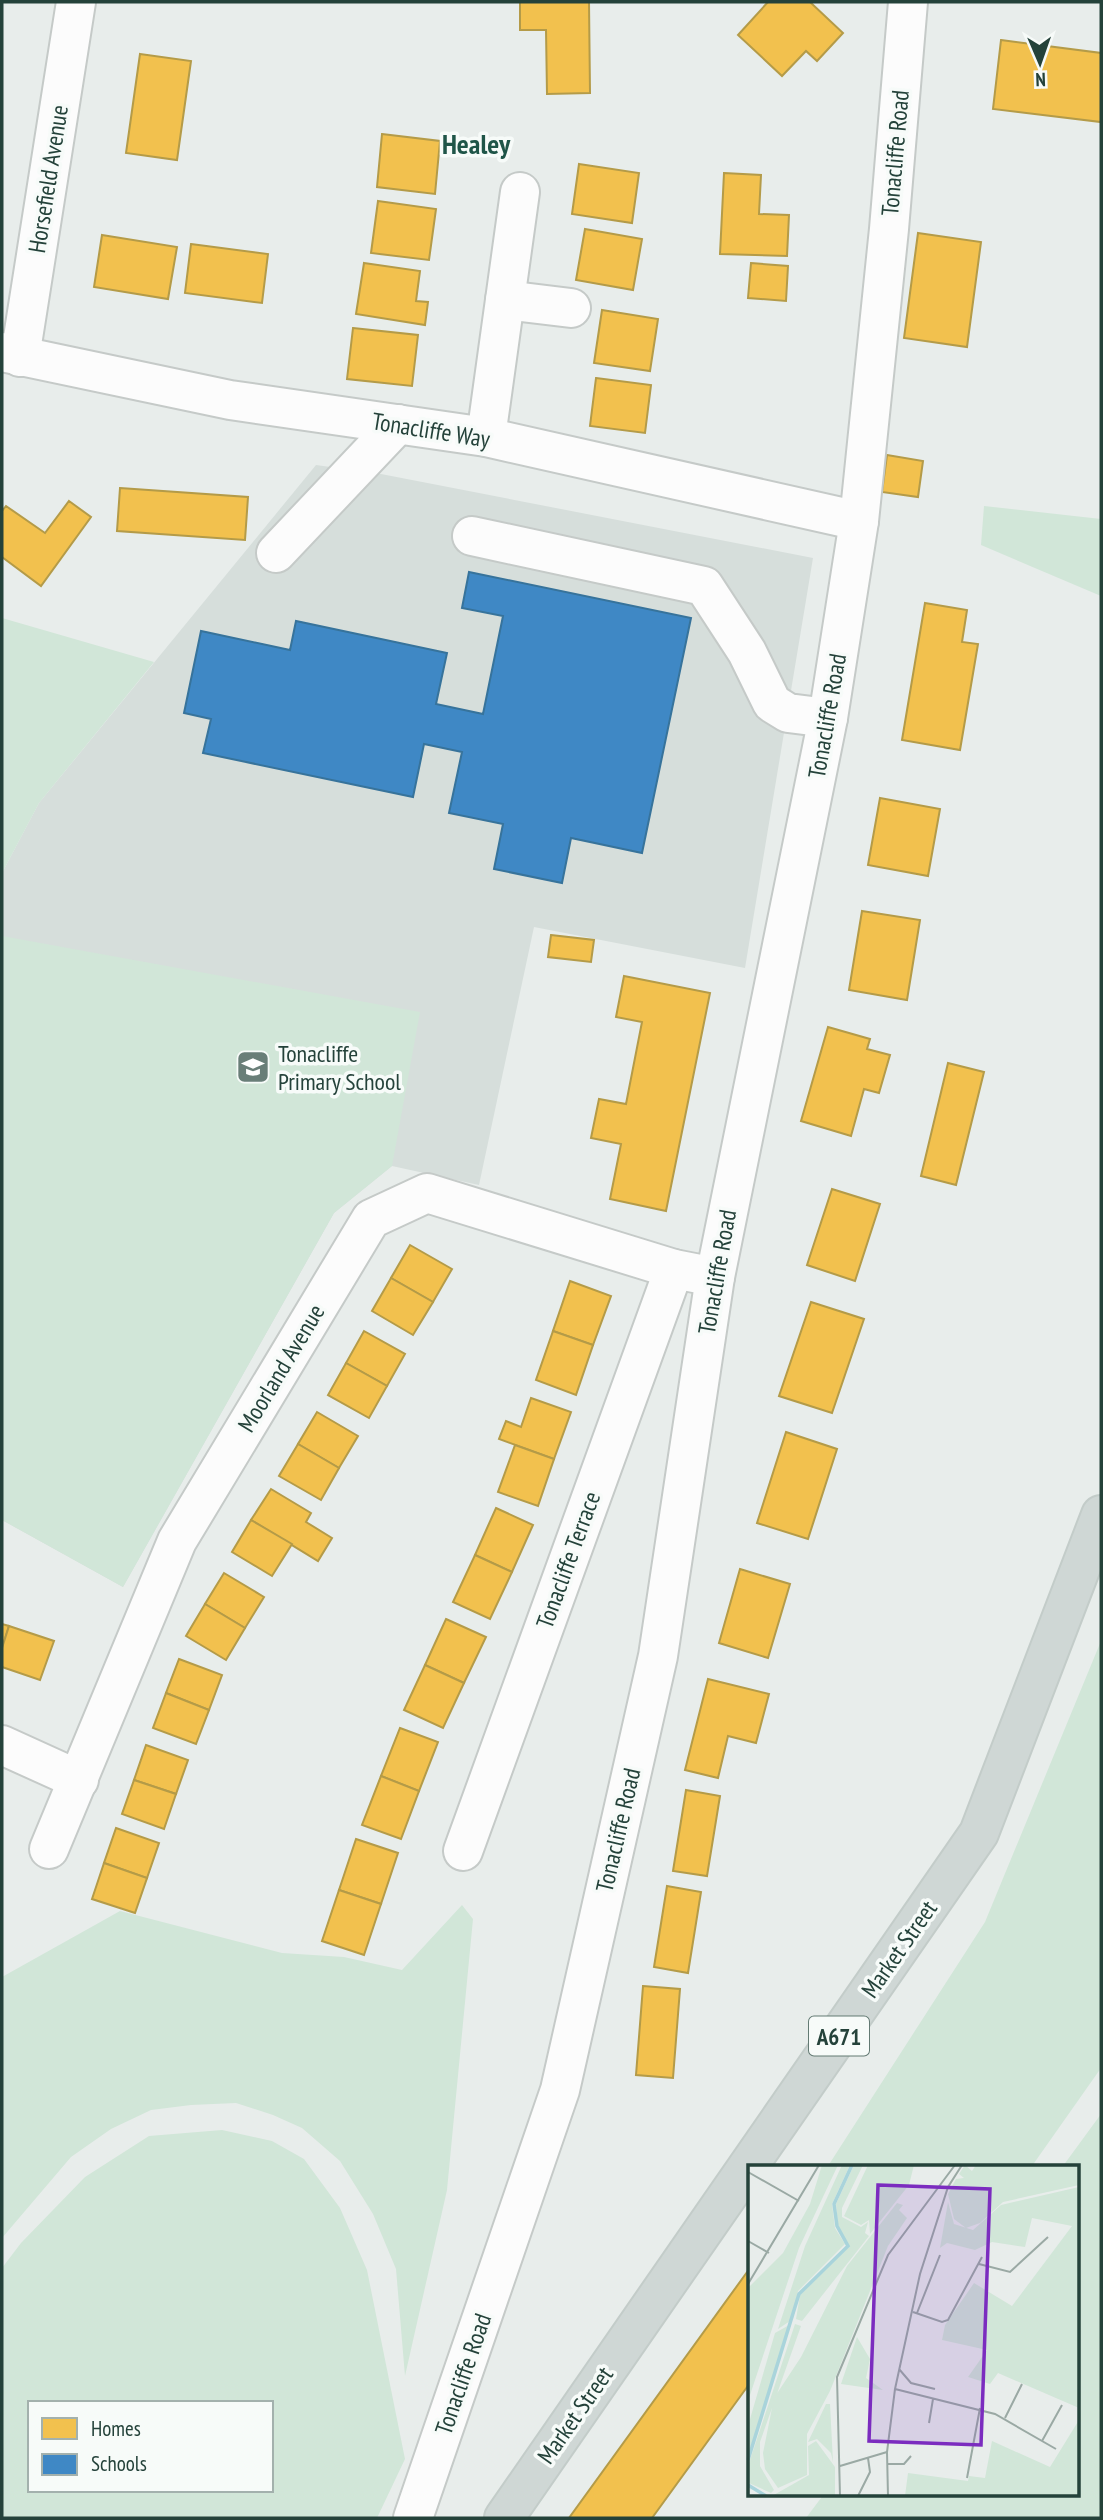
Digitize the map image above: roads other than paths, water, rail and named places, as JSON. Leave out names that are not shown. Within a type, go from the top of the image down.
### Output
[{"type":"main road","name":"Market Street","points":[[749,2165],[979,1833],[1101,1515]]},
{"type":"main road","name":"Market Street","points":[[504,2518],[748,2166]]},
{"type":"street","name":"Horsefield Avenue","points":[[11,354],[76,2]]},
{"type":"street","name":"Tonacliffe Road","points":[[413,2518],[560,2090],[658,1656],[715,1278],[828,718],[859,522],[889,229],[908,2]]},
{"type":"street","points":[[486,437],[520,192]]},
{"type":"street","points":[[505,300],[570,308]]},
{"type":"street","name":"Tonacliffe Way","points":[[11,354],[230,400],[486,437],[859,522]]},
{"type":"street","points":[[276,553],[398,425]]},
{"type":"street","points":[[472,536],[704,586],[747,652],[772,703],[788,713],[828,718]]},
{"type":"street","name":"Moorland Avenue","points":[[49,1849],[177,1541],[371,1219],[427,1193],[674,1269],[715,1278]]},
{"type":"street","name":"Tonacliffe Terrace","points":[[463,1851],[674,1269]]},
{"type":"street","points":[[2,1745],[79,1780]]},
{"type":"place","name":"Tonacliffe Primary School","points":[[253,1067]]},
{"type":"district","name":"Healey","points":[[476,143]]}]
